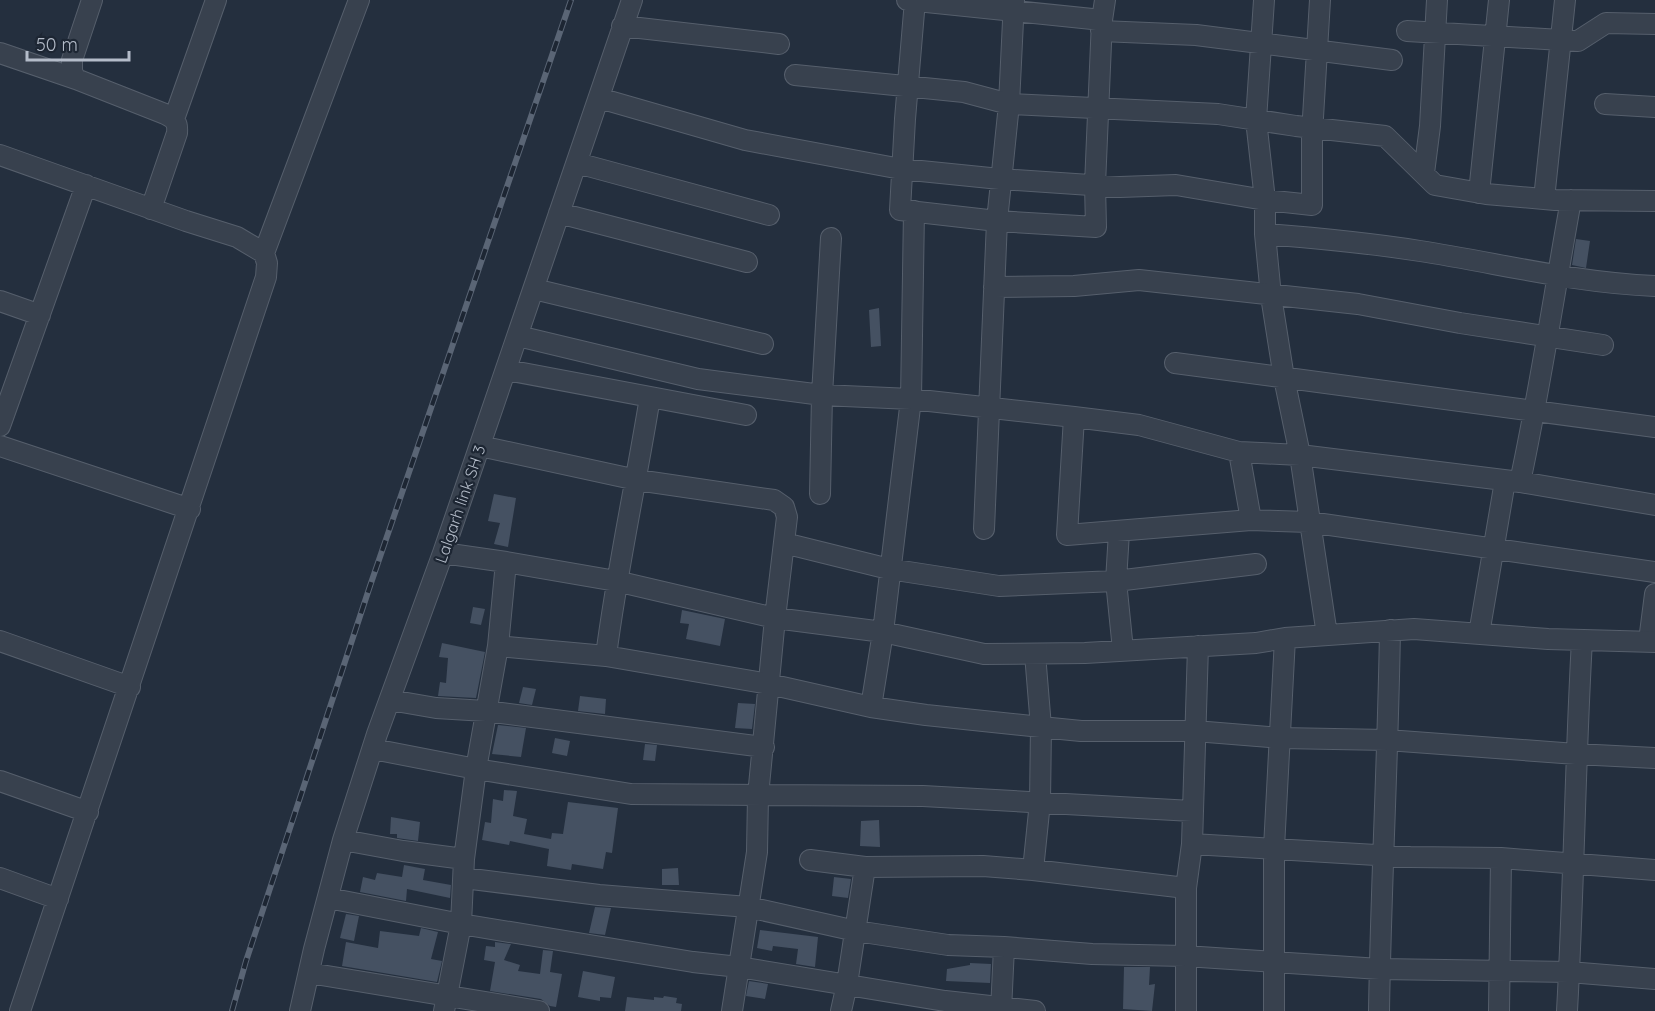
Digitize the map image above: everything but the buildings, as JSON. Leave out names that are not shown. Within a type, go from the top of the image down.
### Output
[{"type":"street","points":[[76,79],[72,72],[72,60],[92,0]]},
{"type":"street","points":[[174,119],[216,0]]},
{"type":"street","points":[[20,1011],[266,277],[267,262],[264,253],[358,0]]},
{"type":"street","name":"Lalgarh link SH 3","points":[[300,1011],[344,840],[373,749],[507,370],[632,0]]},
{"type":"street","points":[[1105,0],[1102,25],[1095,185],[1096,226],[997,221],[900,210],[912,0],[1014,6],[1102,25],[1392,60]]},
{"type":"street","points":[[1264,0],[1256,120],[1265,200],[1265,234],[1271,296],[1284,378],[1300,455],[1327,635]]},
{"type":"street","points":[[599,98],[745,140],[902,169],[1000,179],[1120,187],[1176,185],[1265,200],[1312,205],[1312,126],[1320,0]]},
{"type":"street","points":[[1424,173],[1430,126],[1437,0]]},
{"type":"street","points":[[1479,193],[1499,0]]},
{"type":"street","points":[[1544,199],[1565,0]]},
{"type":"street","points":[[984,529],[997,221],[1009,104],[1014,6]]},
{"type":"street","points":[[1407,32],[1578,41],[1606,23],[1655,24]]},
{"type":"street","points":[[622,26],[779,44]]},
{"type":"street","points":[[0,53],[76,79],[174,119],[178,125],[177,133],[151,208]]},
{"type":"street","points":[[795,75],[964,92],[1009,104],[1218,114],[1385,136],[1435,185],[1479,193],[1544,199],[1655,201]]},
{"type":"street","points":[[1605,104],[1655,107]]},
{"type":"street","points":[[0,154],[237,237],[264,253]]},
{"type":"street","points":[[577,164],[769,215]]},
{"type":"street","points":[[0,426],[86,185]]},
{"type":"street","points":[[1479,634],[1494,548],[1535,411],[1571,200]]},
{"type":"street","points":[[871,707],[911,399],[914,211]]},
{"type":"street","points":[[559,213],[747,262]]},
{"type":"street","points":[[1265,234],[1420,251],[1617,285],[1655,286]]},
{"type":"street","points":[[820,494],[822,394],[831,238]]},
{"type":"street","points":[[994,287],[1074,286],[1139,280],[1358,304],[1460,323],[1603,345]]},
{"type":"street","points":[[534,289],[762,344]]},
{"type":"street","points":[[0,301],[40,315]]},
{"type":"street","points":[[518,336],[699,379],[822,394],[911,399],[1074,417],[1139,426],[1239,452],[1300,455],[1513,482],[1655,505]]},
{"type":"street","points":[[1175,363],[1655,427]]},
{"type":"street","points":[[507,370],[746,415]]},
{"type":"street","points":[[606,656],[616,581],[637,480],[650,397]]},
{"type":"street","points":[[1074,417],[1067,535],[1251,520],[1309,522],[1655,572]]},
{"type":"street","points":[[0,446],[190,509]]},
{"type":"street","points":[[480,446],[637,480],[774,500],[784,507],[787,517],[758,796],[757,852],[732,1011]]},
{"type":"street","points":[[1239,452],[1251,520]]},
{"type":"street","points":[[1119,532],[1116,581],[1123,650]]},
{"type":"street","points":[[784,543],[889,569],[999,586],[1116,581],[1256,564]]},
{"type":"street","points":[[443,553],[616,581],[775,618],[882,632],[984,654],[1035,654],[1256,643],[1285,638],[1414,629],[1582,640],[1652,641],[1655,594]]},
{"type":"street","points":[[445,1003],[460,924],[476,769],[498,646],[506,562]]},
{"type":"street","points":[[1379,1011],[1390,630]]},
{"type":"street","points":[[1274,1011],[1274,848],[1285,638]]},
{"type":"street","points":[[1567,1011],[1582,640]]},
{"type":"street","points":[[0,641],[130,687]]},
{"type":"street","points":[[498,646],[606,656],[769,684],[871,707],[1081,731],[1195,731],[1281,738],[1387,740],[1655,758]]},
{"type":"street","points":[[1186,1011],[1186,888],[1192,844],[1198,646]]},
{"type":"street","points":[[1033,870],[1040,802],[1041,727],[1035,654]]},
{"type":"street","points":[[390,700],[436,708],[486,711],[764,747]]},
{"type":"street","points":[[373,749],[476,769],[631,794],[923,796],[1192,812]]},
{"type":"street","points":[[0,781],[88,812]]},
{"type":"street","points":[[344,840],[403,851],[464,868],[600,895],[748,907],[856,931],[948,945],[1092,954],[1185,956],[1380,969],[1569,972],[1655,979]]},
{"type":"street","points":[[1192,844],[1410,857],[1501,858],[1655,870]]},
{"type":"street","points":[[1499,1011],[1501,858]]},
{"type":"street","points":[[810,860],[864,867],[983,866],[1186,888]]},
{"type":"street","points":[[841,1011],[848,984],[864,867]]},
{"type":"street","points":[[0,878],[58,899]]},
{"type":"street","points":[[328,898],[460,924],[693,962],[739,967],[945,1001],[1035,1011]]},
{"type":"street","points":[[1001,1009],[1004,947]]},
{"type":"street","points":[[309,973],[445,1003],[539,1011]]},
{"type":"railway","points":[[232,1011],[246,961],[370,586],[571,0]]}]
